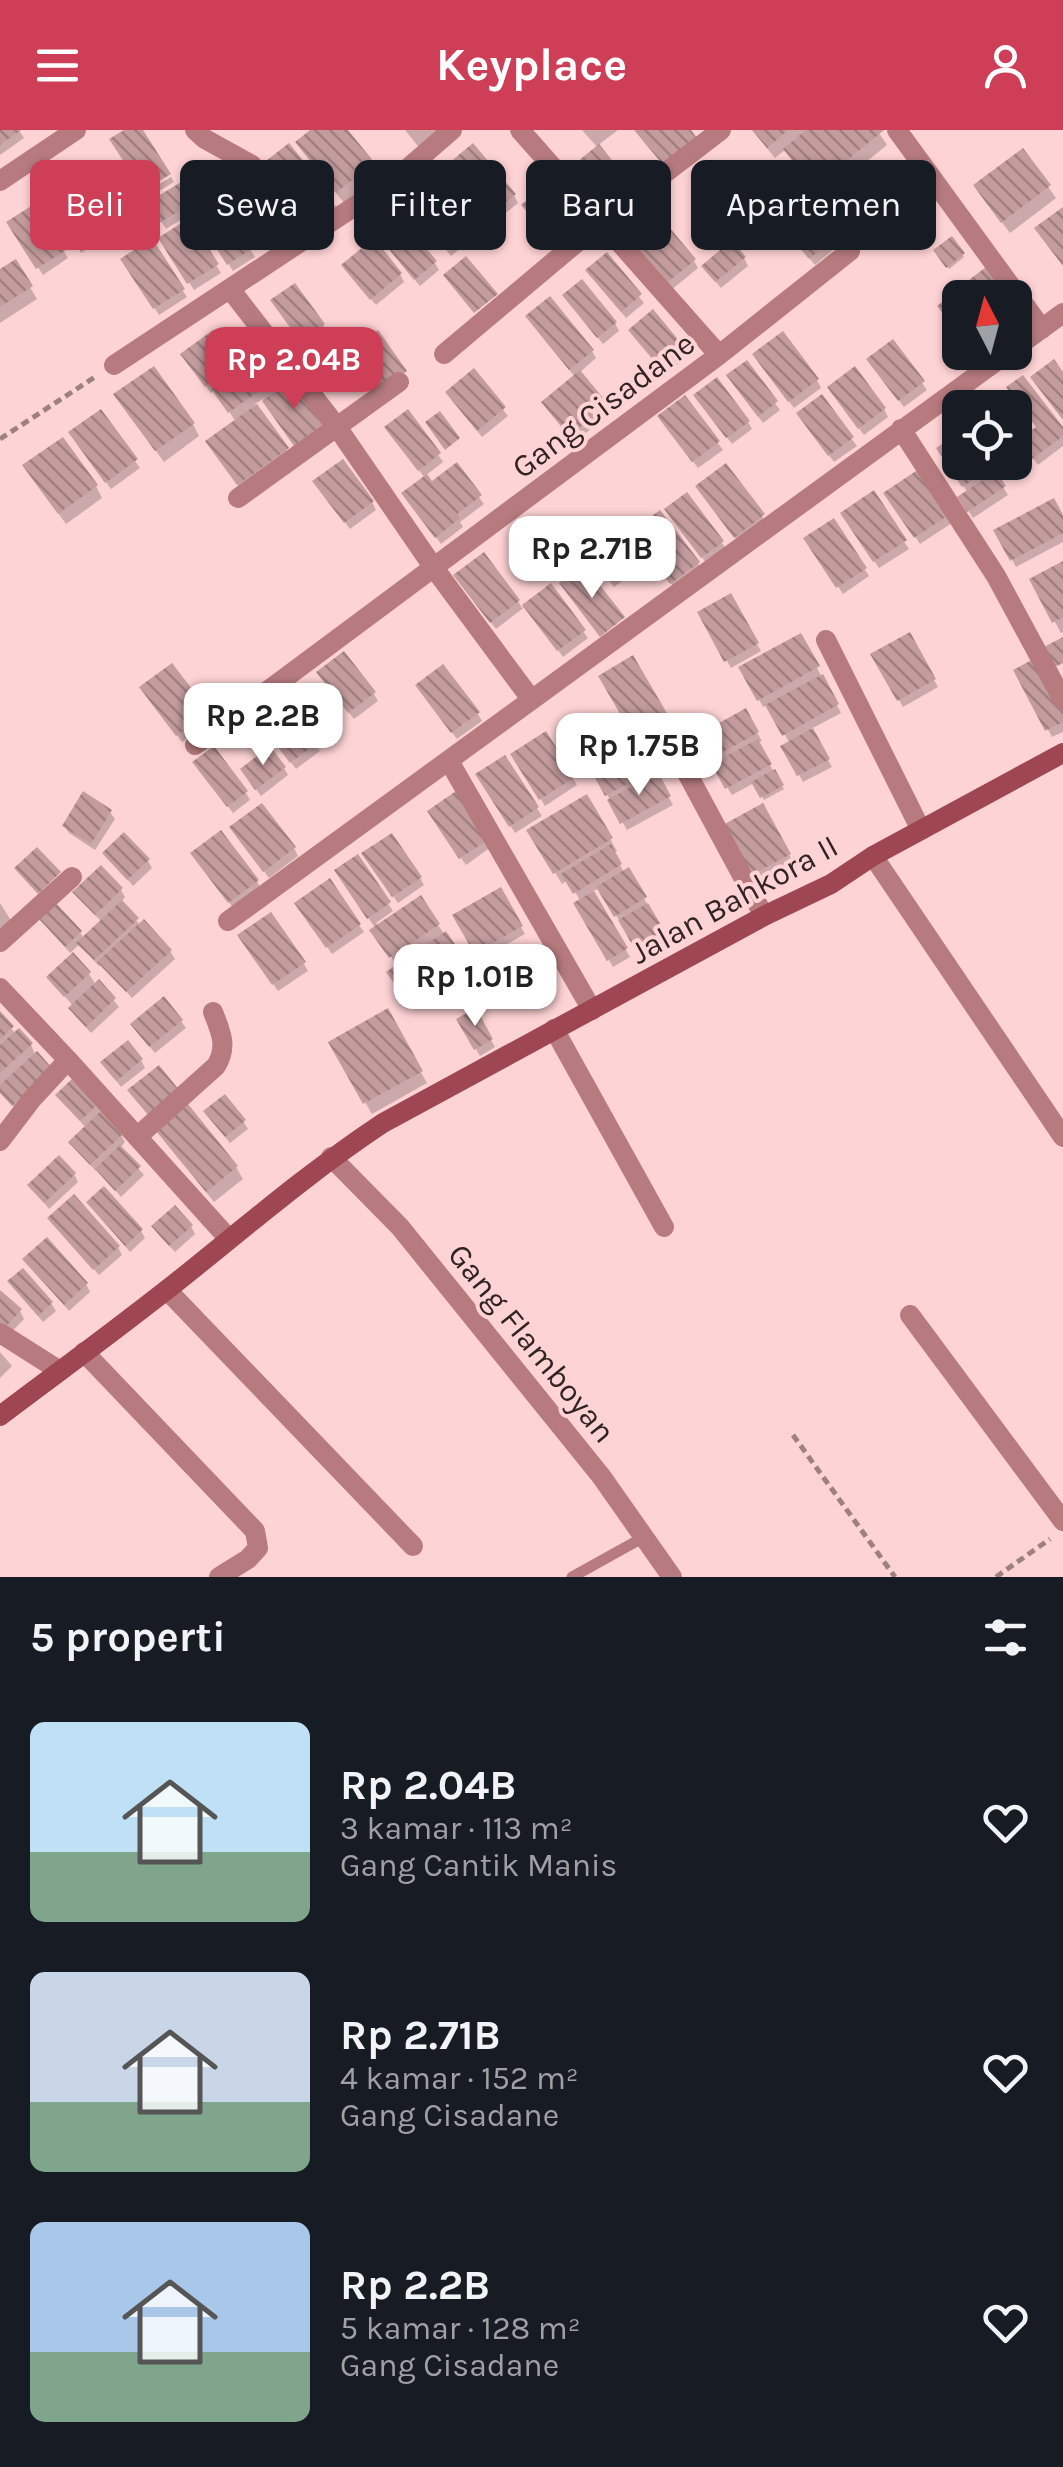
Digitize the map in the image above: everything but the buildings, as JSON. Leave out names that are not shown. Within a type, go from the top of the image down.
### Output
[{"type":"street","points":[[0,181],[76,130]]},
{"type":"street","points":[[195,130],[204,140],[242,160]]},
{"type":"street","points":[[334,220],[393,181],[452,130]]},
{"type":"street","points":[[520,130],[546,160]]},
{"type":"street","points":[[671,168],[721,130]]},
{"type":"street","points":[[897,130],[1042,329]]},
{"type":"street","points":[[114,365],[288,250]]},
{"type":"street","points":[[444,354],[567,250]]},
{"type":"street","points":[[625,250],[719,355]]},
{"type":"street","name":"Gang Cisadane","points":[[195,745],[719,355],[850,251]]},
{"type":"street","points":[[230,288],[337,426],[434,568],[531,699]]},
{"type":"street","points":[[1032,336],[1063,314]]},
{"type":"street","points":[[228,921],[984,370]]},
{"type":"street","points":[[238,498],[399,382]]},
{"type":"street","points":[[901,429],[996,576],[1063,700]]},
{"type":"street","points":[[826,640],[922,830]]},
{"type":"street","points":[[666,734],[764,916]]},
{"type":"street","name":"Jalan Bahkora II","points":[[0,1416],[332,1157],[383,1123],[554,1028],[831,884],[874,856],[1063,753]]},
{"type":"street","points":[[449,761],[592,1010]]},
{"type":"street","points":[[874,856],[1063,1137]]},
{"type":"street","points":[[0,942],[72,877]]},
{"type":"street","points":[[1,990],[229,1239]]},
{"type":"street","points":[[138,1137],[223,1056],[214,1012]]},
{"type":"street","points":[[554,1028],[664,1227]]},
{"type":"street","points":[[0,1141],[68,1060]]},
{"type":"street","name":"Gang Flamboyan","points":[[332,1157],[412,1242],[601,1476],[672,1577]]},
{"type":"street","points":[[166,1290],[413,1546]]},
{"type":"street","points":[[910,1315],[1063,1521]]},
{"type":"street","points":[[0,1333],[60,1371]]},
{"type":"street","points":[[84,1352],[255,1531],[255,1552],[219,1577]]},
{"type":"lane","points":[[572,1577],[644,1537]]},
{"type":"path","points":[[0,440],[114,365]]},
{"type":"path","points":[[793,1435],[894,1577]]},
{"type":"path","points":[[996,1577],[1063,1530]]}]
